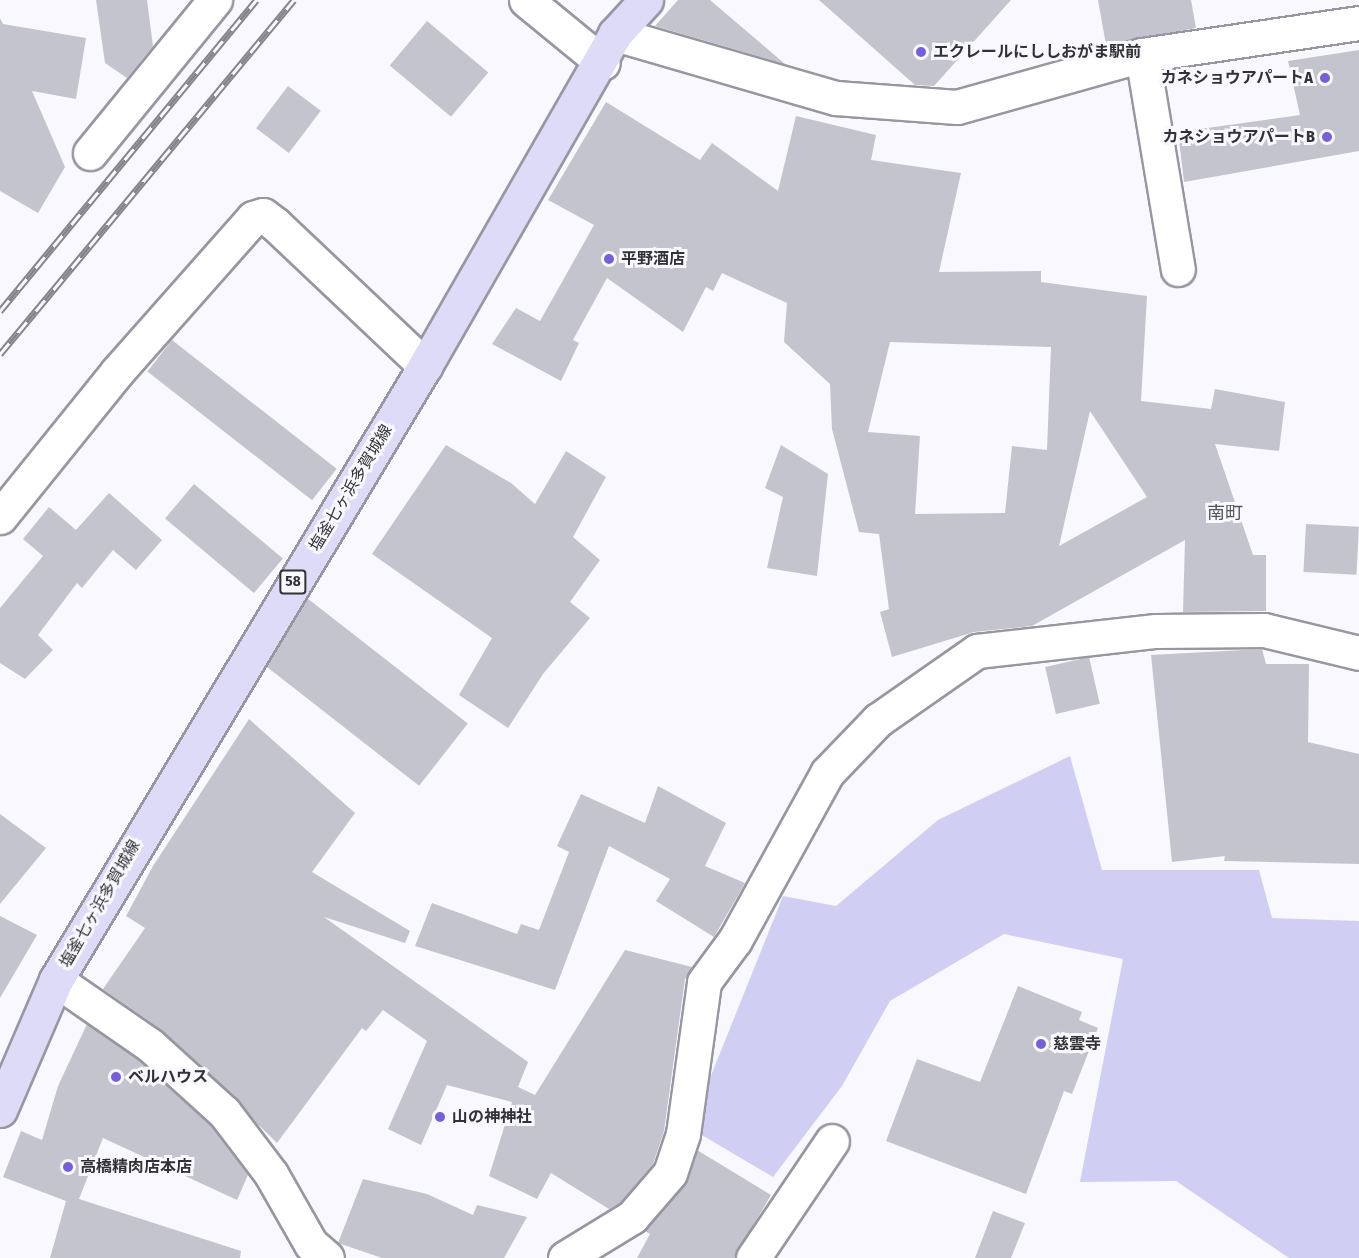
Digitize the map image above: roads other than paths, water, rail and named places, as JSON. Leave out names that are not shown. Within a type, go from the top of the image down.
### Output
[{"type":"main road","name":"塩釜七ヶ浜多賀城線","points":[[0,1110],[56,980],[425,366],[609,49],[646,0]]},
{"type":"street","points":[[90,153],[215,0]]},
{"type":"street","points":[[526,0],[609,49],[660,50],[836,98],[957,107],[1142,55],[1359,23]]},
{"type":"street","points":[[1142,55],[1178,270]]},
{"type":"street","points":[[0,517],[116,373],[253,218],[263,215],[275,224],[425,366]]},
{"type":"street","points":[[565,1258],[632,1217],[670,1173],[683,1134],[704,982],[735,940],[827,773],[878,720],[976,651],[1156,631],[1264,630],[1359,653]]},
{"type":"street","points":[[56,980],[150,1045],[224,1112],[271,1174],[311,1244],[327,1258]]},
{"type":"street","points":[[753,1258],[832,1142]]},
{"type":"railway","points":[[0,311],[256,0]]},
{"type":"railway","points":[[0,354],[294,0]]},
{"type":"place","name":"エクレールにししおがま駅前","points":[[921,52]]},
{"type":"place","name":"カネショウアパートA","points":[[1325,78]]},
{"type":"place","name":"カネショウアパートB","points":[[1327,137]]},
{"type":"place","name":"平野酒店","points":[[609,259]]},
{"type":"place","name":"慈雲寺","points":[[1041,1044]]},
{"type":"place","name":"ベルハウス","points":[[116,1077]]},
{"type":"place","name":"山の神神社","points":[[440,1117]]},
{"type":"place","name":"高橋精肉店本店","points":[[68,1167]]},
{"type":"district","name":"南町","points":[[1225,513]]}]
